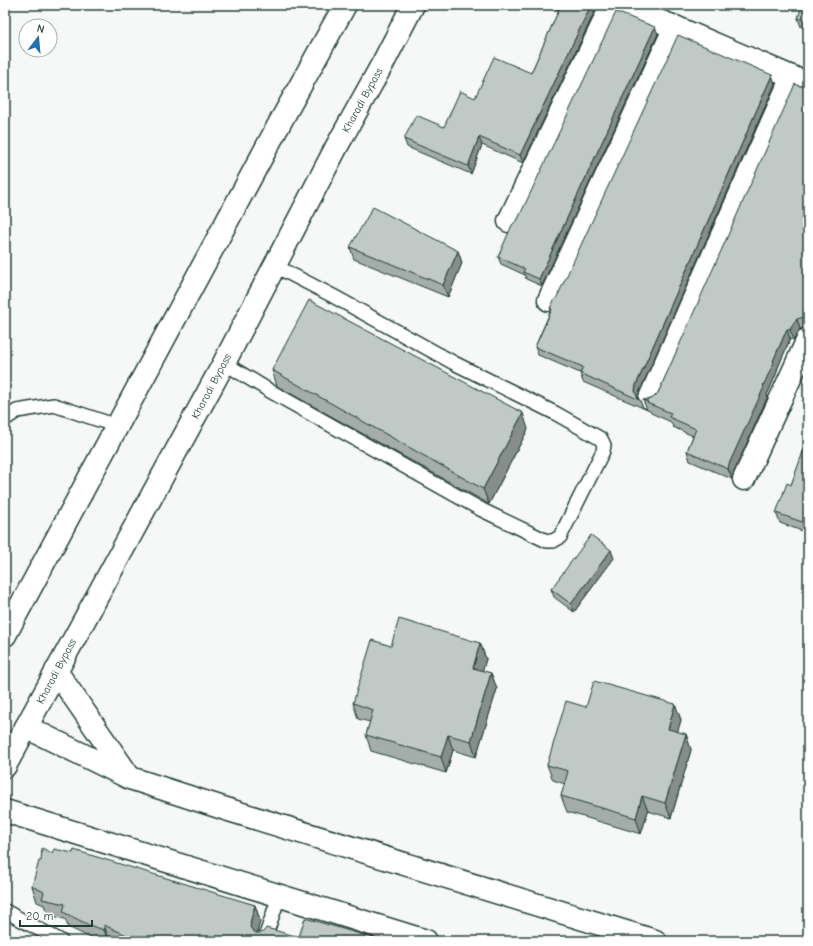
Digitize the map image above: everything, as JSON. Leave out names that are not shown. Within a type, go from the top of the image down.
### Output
[{"type":"main road","points":[[5,635],[279,124],[345,5]]},
{"type":"main road","name":"Kharadi Bypass","points":[[5,766],[224,363],[337,146],[413,5]]},
{"type":"main road","points":[[509,221],[612,5]]},
{"type":"main road","points":[[616,5],[675,28],[800,81],[650,398]]},
{"type":"main road","points":[[549,300],[675,28]]},
{"type":"main road","points":[[744,479],[808,339]]},
{"type":"main road","points":[[56,671],[130,778]]},
{"type":"main road","points":[[26,727],[130,778],[228,810],[655,941]]},
{"type":"main road","points":[[5,811],[426,941]]},
{"type":"lane","points":[[224,363],[270,391],[482,510],[546,541],[553,541],[560,537],[603,451],[604,445],[601,440],[555,413],[454,363],[333,296],[275,266]]},
{"type":"lane","points":[[5,419],[17,412],[54,405],[117,426]]},
{"type":"lane","points":[[264,941],[279,896]]},
{"type":"lane","points":[[5,912],[61,941]]},
{"type":"building","points":[[561,5],[591,5],[520,155],[479,137],[468,166],[404,139],[416,115],[444,127],[460,91],[475,98],[494,57],[531,73]]},
{"type":"building","points":[[802,5],[808,5],[808,21],[798,18]]},
{"type":"building","points":[[616,12],[655,27],[539,279],[523,272],[525,269],[498,257],[512,225],[518,219]]},
{"type":"building","points":[[678,35],[772,75],[636,385],[635,391],[640,400],[580,373],[583,367],[535,347],[552,309],[550,308],[557,297]]},
{"type":"building","points":[[795,84],[800,86],[808,86],[808,318],[804,317],[797,319],[790,330],[787,329],[763,386],[764,387],[728,469],[687,451],[696,429],[669,417],[671,413],[643,400],[653,398],[658,393]]},
{"type":"building","points":[[373,207],[458,251],[443,285],[350,247]]},
{"type":"building","points":[[309,300],[523,413],[483,489],[272,370]]},
{"type":"building","points":[[807,441],[808,524],[776,513],[787,483],[791,485]]},
{"type":"building","points":[[591,535],[611,550],[571,604],[551,589]]},
{"type":"building","points":[[399,619],[480,643],[473,668],[491,673],[471,741],[448,735],[441,757],[366,735],[373,710],[353,703],[372,640],[391,646]]},
{"type":"building","points":[[594,681],[675,704],[668,729],[686,734],[665,803],[642,796],[636,818],[561,796],[568,771],[547,765],[566,701],[586,707]]},
{"type":"building","points":[[42,848],[52,853],[54,849],[73,853],[74,850],[255,905],[250,927],[256,933],[263,932],[266,928],[299,937],[305,918],[384,941],[140,941],[104,925],[104,930],[89,925],[63,912],[65,904],[42,899],[44,892],[32,886],[39,861],[41,861]]}]
